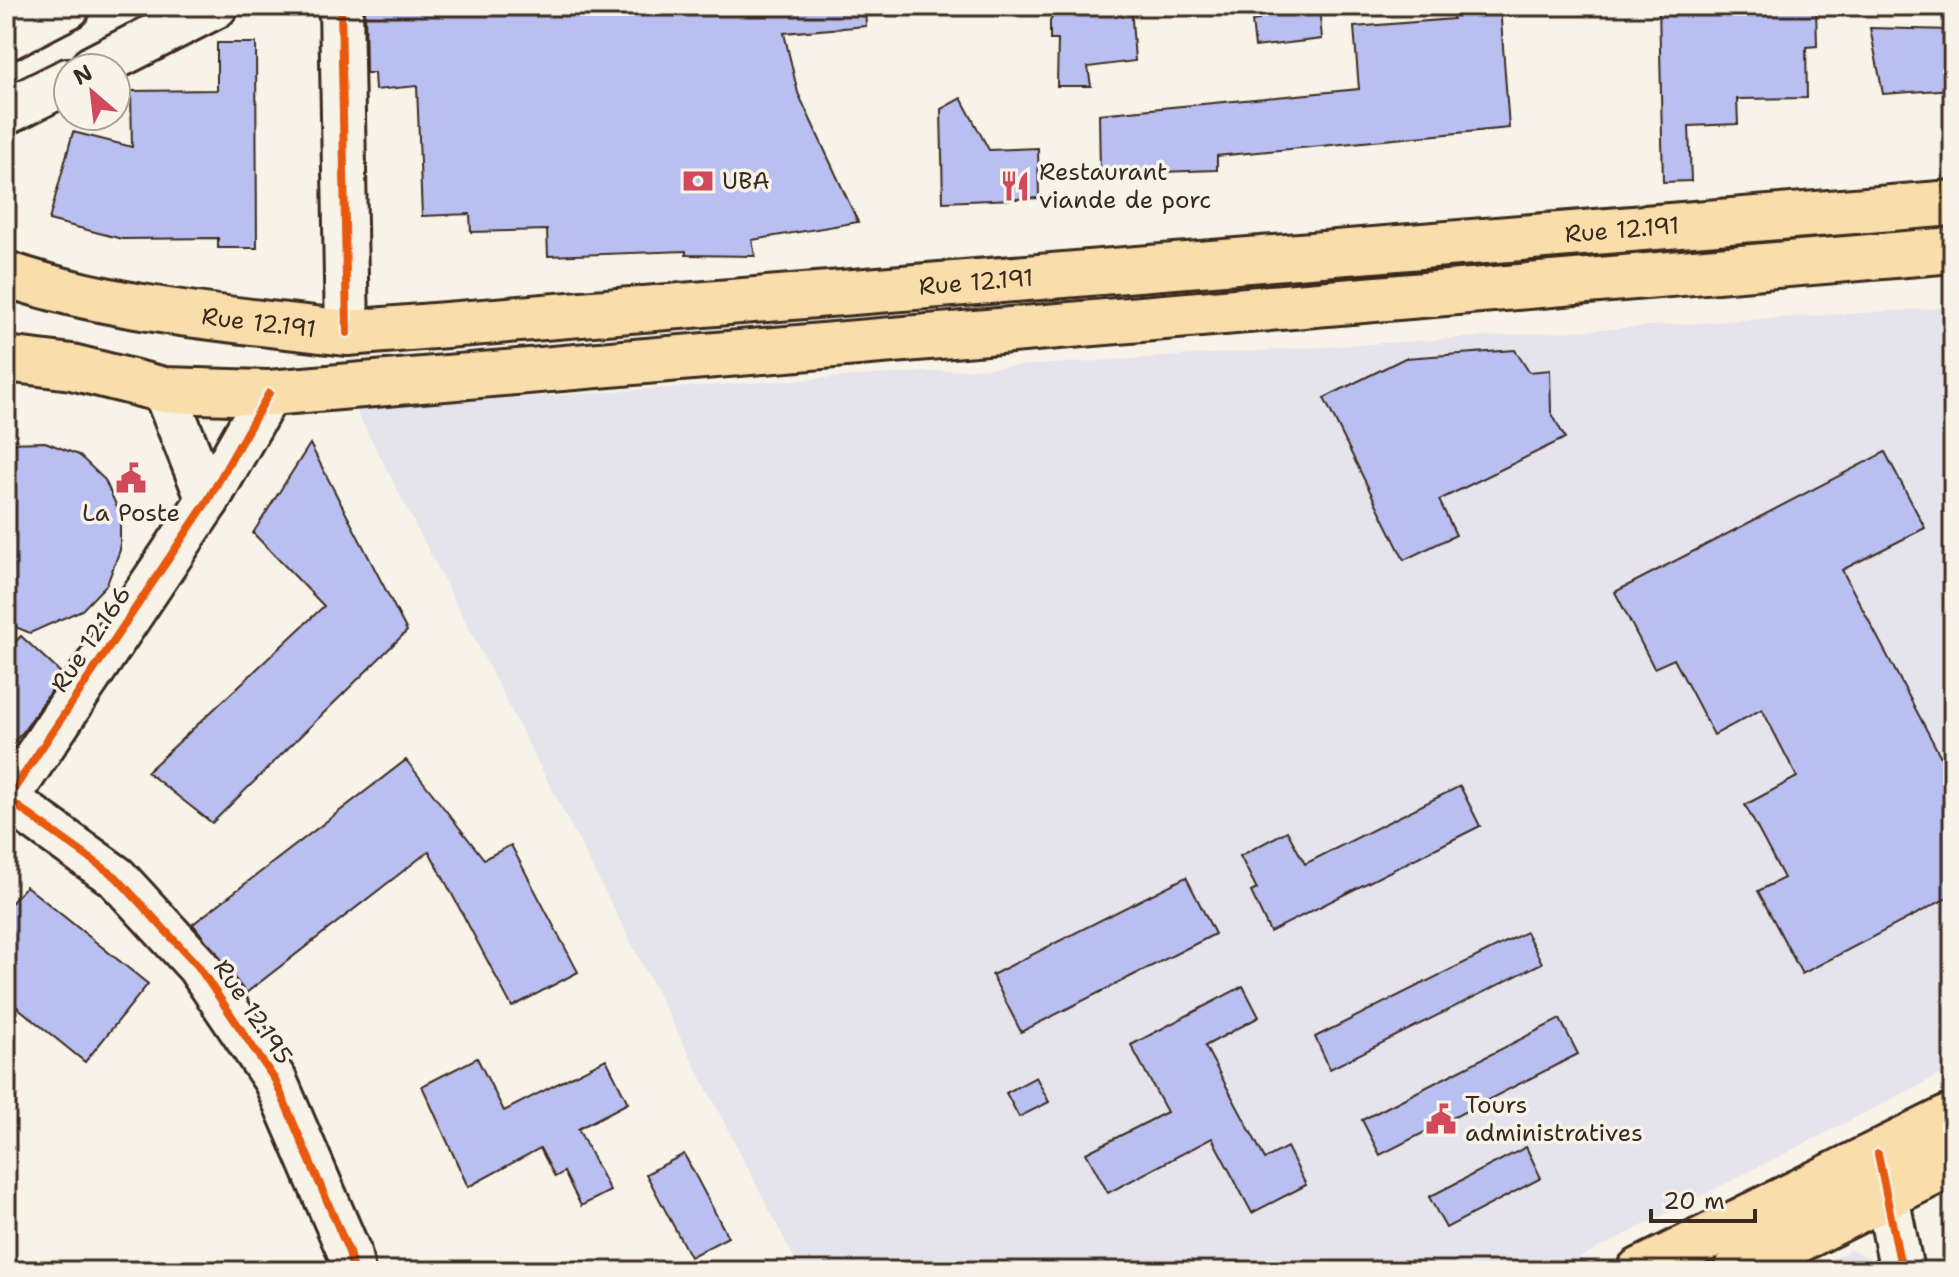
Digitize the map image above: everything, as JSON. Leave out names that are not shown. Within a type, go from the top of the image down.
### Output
[{"type":"main road","name":"Rue 12.191","points":[[6,274],[60,292],[140,308],[347,333],[1953,203]]},
{"type":"main road","name":"Rue 12.191","points":[[6,359],[72,367],[164,390],[269,393],[1953,250]]},
{"type":"main road","points":[[1639,1271],[1953,1116]]},
{"type":"main road","points":[[1736,1271],[1953,1163]]},
{"type":"street","points":[[6,38],[68,6]]},
{"type":"street","points":[[124,52],[215,6]]},
{"type":"street","points":[[341,6],[347,333]]},
{"type":"street","points":[[6,112],[52,89]]},
{"type":"street","points":[[164,390],[208,500]]},
{"type":"street","name":"Rue 12.166","points":[[7,799],[208,500],[269,393]]},
{"type":"street","name":"Rue 12.195","points":[[7,799],[116,877],[198,966],[275,1080],[349,1252],[353,1271]]},
{"type":"street","points":[[1878,1154],[1902,1271]]},
{"type":"shaded area","points":[[1953,307],[1953,1068],[1553,1271],[801,1271],[355,408]]},
{"type":"shaded area","points":[[1850,1250],[1872,1259],[1874,1271],[1808,1271]]},
{"type":"building","points":[[365,6],[865,6],[866,26],[784,33],[798,93],[858,222],[752,240],[755,256],[686,255],[686,251],[548,256],[547,230],[471,232],[470,214],[422,216],[417,86],[375,90],[374,73],[366,73]]},
{"type":"building","points":[[1059,6],[1131,6],[1135,61],[1088,67],[1091,86],[1057,86],[1058,40],[1050,40],[1050,21]]},
{"type":"building","points":[[1257,6],[1319,6],[1322,39],[1255,47],[1252,21],[1259,20]]},
{"type":"building","points":[[1452,6],[1500,6],[1509,128],[1217,156],[1217,170],[1100,174],[1099,114],[1359,89],[1354,27],[1453,19]]},
{"type":"building","points":[[1659,6],[1816,7],[1817,46],[1806,47],[1807,98],[1737,99],[1738,124],[1689,126],[1691,181],[1663,182]]},
{"type":"building","points":[[1870,28],[1953,30],[1953,89],[1883,94]]},
{"type":"building","points":[[217,43],[256,43],[257,248],[218,248],[218,238],[122,239],[49,220],[73,132],[132,147],[132,91],[217,90]]},
{"type":"building","points":[[961,98],[989,150],[1038,148],[1039,198],[943,202],[941,109]]},
{"type":"building","points":[[1515,350],[1529,372],[1550,370],[1551,412],[1565,438],[1439,500],[1456,535],[1404,560],[1324,398],[1405,358]]},
{"type":"building","points":[[45,442],[79,455],[105,480],[120,514],[120,550],[107,584],[82,610],[30,633],[6,623],[6,443]]},
{"type":"building","points":[[310,444],[407,631],[212,823],[147,772],[324,606],[253,533]]},
{"type":"building","points":[[1885,452],[1925,528],[1842,570],[1953,780],[1953,895],[1802,974],[1758,891],[1784,878],[1745,805],[1797,777],[1762,709],[1714,735],[1674,659],[1654,668],[1615,592]]},
{"type":"building","points":[[21,636],[62,674],[23,732],[6,751],[6,652]]},
{"type":"building","points":[[406,760],[484,859],[511,845],[578,972],[512,1007],[429,851],[246,993],[193,924]]},
{"type":"building","points":[[1460,786],[1480,826],[1270,932],[1251,892],[1257,889],[1240,856],[1287,831],[1305,864]]},
{"type":"building","points":[[1186,877],[1215,934],[1021,1032],[992,975]]},
{"type":"building","points":[[26,886],[148,984],[85,1062],[6,998],[6,909]]},
{"type":"building","points":[[1526,932],[1542,963],[1330,1069],[1315,1037]]},
{"type":"building","points":[[1243,986],[1259,1017],[1205,1046],[1265,1159],[1287,1147],[1306,1185],[1252,1213],[1212,1138],[1108,1193],[1086,1153],[1167,1112],[1131,1045]]},
{"type":"building","points":[[1560,1019],[1578,1054],[1380,1155],[1362,1120]]},
{"type":"building","points":[[477,1058],[504,1111],[606,1059],[628,1103],[578,1129],[610,1191],[581,1206],[564,1172],[555,1177],[540,1148],[468,1187],[422,1086]]},
{"type":"building","points":[[1036,1077],[1049,1102],[1019,1117],[1006,1093]]},
{"type":"building","points":[[1526,1147],[1541,1178],[1446,1228],[1429,1197]]},
{"type":"building","points":[[684,1154],[728,1237],[690,1257],[646,1174]]},
{"type":"cycle path","points":[[341,6],[347,333]]},
{"type":"cycle path","points":[[6,801],[208,500],[269,393]]},
{"type":"cycle path","points":[[6,798],[116,877],[198,966],[275,1080],[349,1252],[353,1271]]},
{"type":"cycle path","points":[[1878,1154],[1902,1271]]},
{"type":"place","name":"UBA","points":[[698,181]]},
{"type":"place","name":"Restaurant viande de porc","points":[[1015,186]]},
{"type":"place","name":"La Poste","points":[[131,478]]},
{"type":"place","name":"Tours administratives","points":[[1441,1119]]}]
